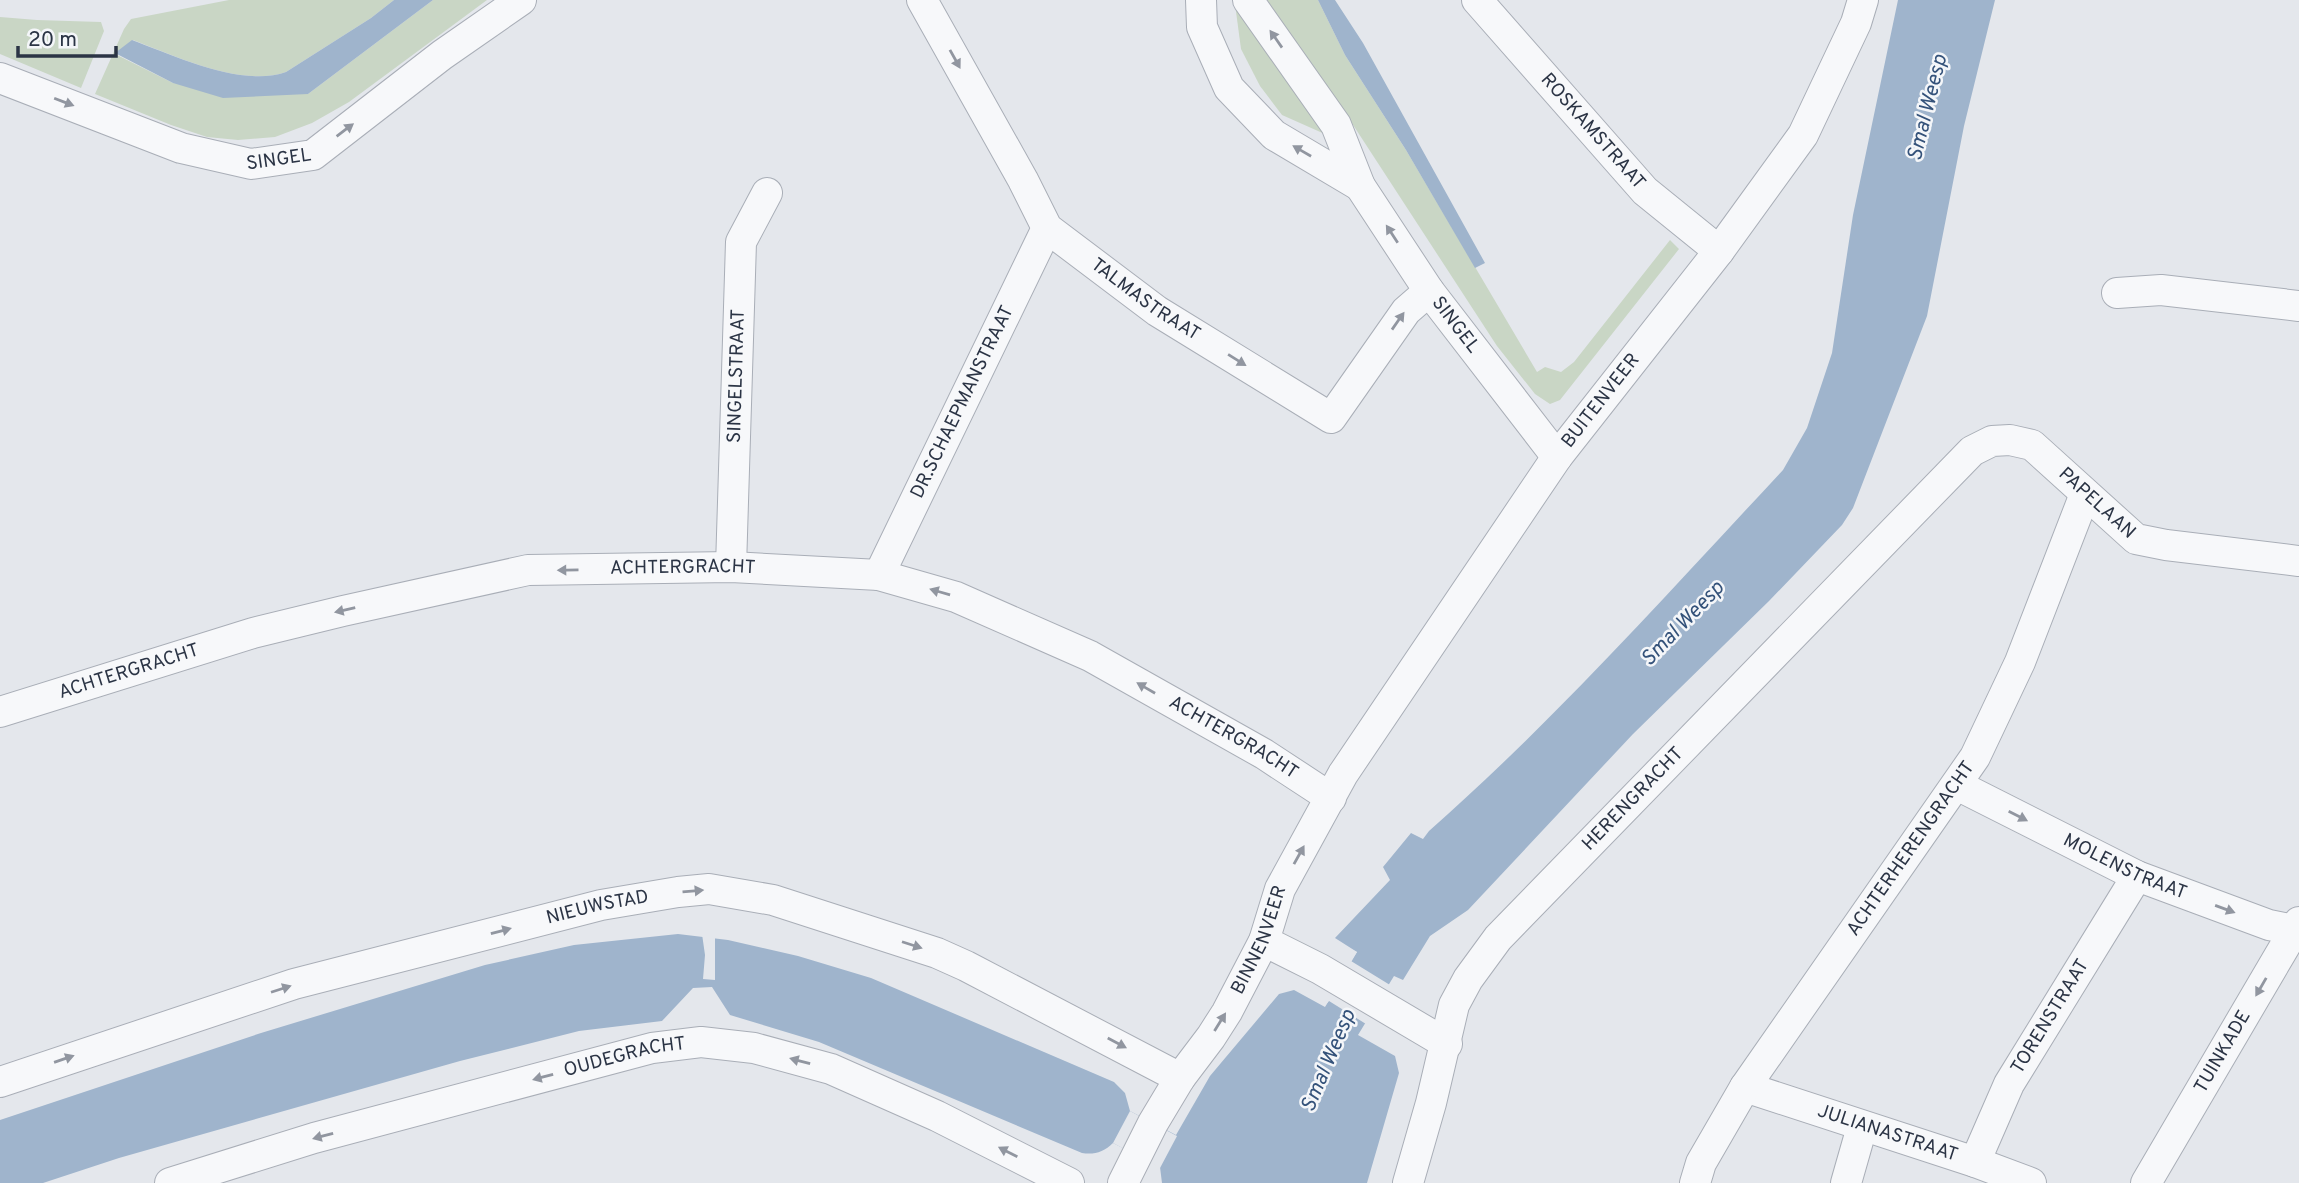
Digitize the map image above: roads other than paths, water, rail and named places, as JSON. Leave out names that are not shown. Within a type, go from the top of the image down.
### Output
[{"type":"street","name":"SINGEL","points":[[0,78],[181,148],[251,164],[275,161],[313,155],[442,55],[522,0]]},
{"type":"street","name":"TALMASTRAAT","points":[[922,0],[1047,228],[1157,311],[1331,418],[1406,311],[1429,291]]},
{"type":"street","name":"SINGEL","points":[[1200,0],[1202,27],[1229,88],[1274,135],[1360,186]]},
{"type":"street","name":"SINGEL","points":[[1248,0],[1336,125],[1360,186],[1429,291],[1557,457]]},
{"type":"street","name":"ROSKAMSTRAAT","points":[[1477,0],[1645,191],[1718,251]]},
{"type":"street","name":"BUITENVEER","points":[[1331,798],[1343,774],[1557,457],[1718,251],[1804,135],[1856,23],[1863,0]]},
{"type":"street","name":"SINGELSTRAAT","points":[[730,567],[741,242],[766,193]]},
{"type":"street","name":"DR.SCHAEPMANSTRAAT","points":[[879,575],[1047,228]]},
{"type":"street","points":[[2117,293],[2161,290],[2299,306]]},
{"type":"street","name":"PAPELAAN","points":[[1953,471],[1972,452],[1992,441],[2010,440],[2032,445],[2136,539],[2299,561]]},
{"type":"street","name":"HERENGRACHT","points":[[1408,1183],[1447,1044],[1454,1005],[1468,979],[1498,937],[1953,471]]},
{"type":"street","name":"ACHTERHERENGRACHT","points":[[1695,1183],[1701,1163],[1745,1087],[1975,757],[2020,662],[2085,494]]},
{"type":"street","name":"ACHTERGRACHT","points":[[0,712],[253,633],[528,570],[730,567],[879,575],[956,597],[1090,656],[1264,754],[1331,798]]},
{"type":"street","name":"MOLENSTRAAT","points":[[1957,785],[2137,876],[2269,925],[2298,927]]},
{"type":"street","name":"BINNENVEER","points":[[1123,1183],[1153,1123],[1180,1078],[1227,1012],[1264,941],[1280,889],[1331,798]]},
{"type":"street","name":"TORENSTRAAT","points":[[1975,1162],[2009,1084],[2137,876]]},
{"type":"street","name":"NIEUWSTAD","points":[[0,1082],[294,984],[601,905],[709,889],[774,900],[937,953],[1180,1078]]},
{"type":"street","name":"TUINKADE","points":[[2146,1183],[2298,927]]},
{"type":"street","points":[[1264,941],[1320,969],[1447,1044]]},
{"type":"street","name":"OUDEGRACHT","points":[[170,1183],[314,1138],[653,1048],[701,1042],[754,1048],[831,1069],[937,1116],[1069,1183]]},
{"type":"street","name":"JULIANASTRAAT","points":[[1745,1087],[2031,1183]]},
{"type":"street","points":[[1846,1183],[1862,1127]]},
{"type":"water","points":[[394,0],[433,0],[308,94],[223,98],[173,83],[115,53],[132,40],[209,68],[250,76],[269,76],[286,72],[371,18]]},
{"type":"water","points":[[1318,0],[1335,0],[1363,43],[1485,263],[1475,268],[1406,150],[1345,55]]},
{"type":"water","name":"Smal Weesp","points":[[1898,0],[1995,0],[1964,126],[1927,316],[1853,508],[1842,525],[1769,601],[1633,734],[1468,910],[1430,936],[1403,980],[1394,976],[1358,1035],[1395,1056],[1399,1073],[1367,1183],[1162,1183],[1160,1167],[1113,1143],[1099,1152],[1082,1153],[819,1042],[730,1015],[712,987],[693,988],[662,1021],[579,1031],[460,1061],[119,1158],[43,1183],[0,1183],[0,1120],[261,1033],[485,965],[574,945],[678,934],[728,940],[798,956],[871,978],[1114,1082],[1125,1093],[1130,1111],[1176,1135],[1210,1076],[1279,994],[1294,990],[1325,1007],[1357,952],[1335,938],[1390,880],[1383,867],[1411,833],[1423,839],[1522,745],[1783,470],[1807,428],[1832,353],[1853,215]]}]
